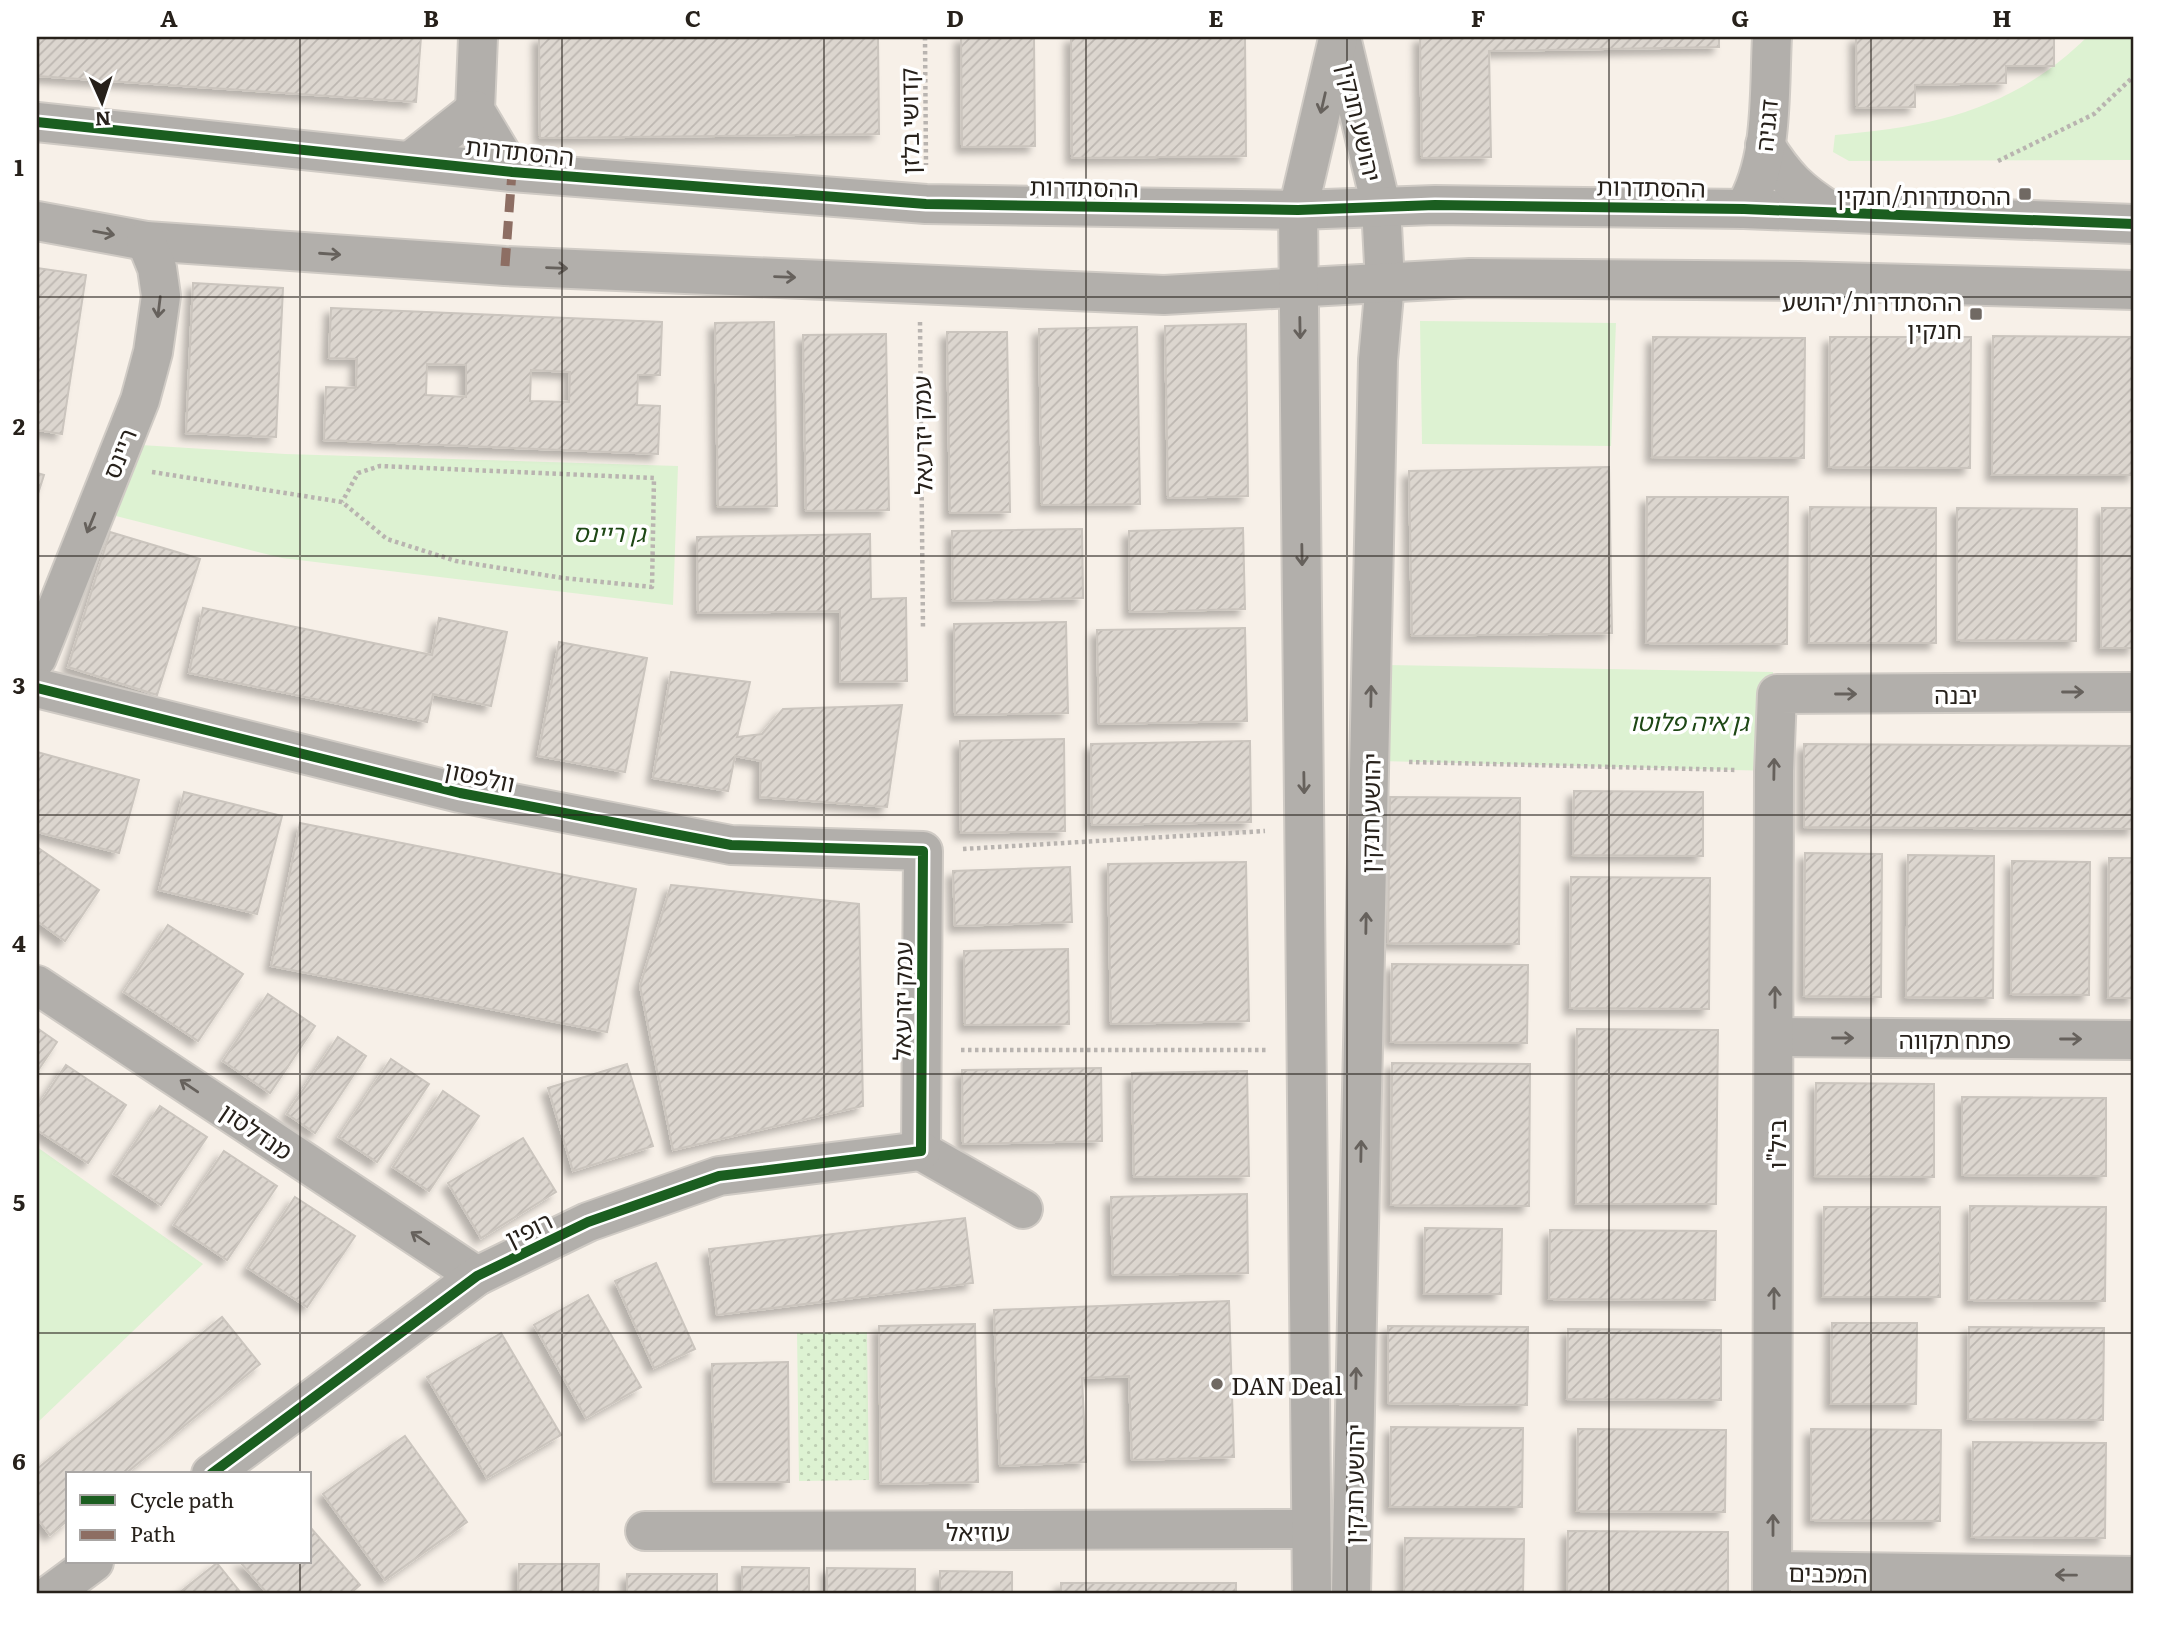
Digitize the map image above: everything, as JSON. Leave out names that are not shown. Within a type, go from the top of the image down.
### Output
[{"type":"street","points":[[478,37],[475,110],[512,172]]},
{"type":"street","name":"יהושע חנקין","points":[[1340,37],[1381,206],[1385,283],[1378,360],[1351,1593]]},
{"type":"street","name":"יהושע חנקין","points":[[1312,1593],[1298,210],[1340,37]]},
{"type":"street","name":"דגניה","points":[[1744,209],[1753,194],[1765,145],[1772,37]]},
{"type":"street","points":[[413,159],[475,110]]},
{"type":"street","name":"ההסתדרות","points":[[37,122],[152,136],[413,159],[512,172],[926,204],[1298,210],[1381,206],[1744,209],[2134,225]]},
{"type":"street","points":[[1765,145],[1785,176],[1801,192],[1831,211]]},
{"type":"street","points":[[37,221],[146,241],[505,266],[1164,295],[1470,278],[1799,281],[2134,290]]},
{"type":"street","name":"ריינס","points":[[37,658],[139,400],[153,352],[161,296],[156,268],[146,241]]},
{"type":"street","points":[[1378,360],[1412,303],[1470,278]]},
{"type":"street","name":"וולפסון","points":[[37,688],[460,793],[731,845],[923,851]]},
{"type":"street","name":"יבנה","points":[[1777,694],[2134,692]]},
{"type":"street","name":"ביל\"ו","points":[[1773,1582],[1773,771],[1777,694]]},
{"type":"street","name":"עמק יזרעאל","points":[[921,1151],[923,851]]},
{"type":"street","name":"מנדלסון","points":[[37,985],[477,1276]]},
{"type":"street","name":"פתח תקווה","points":[[1775,1037],[2134,1040]]},
{"type":"street","points":[[921,1151],[1023,1209]]},
{"type":"street","name":"רופין","points":[[214,1472],[477,1276],[588,1222],[719,1176],[921,1151]]},
{"type":"street","name":"עוזיאל","points":[[645,1531],[1311,1529]]},
{"type":"street","points":[[52,1593],[91,1564]]},
{"type":"street","name":"המכבים","points":[[1773,1582],[2134,1576]]},
{"type":"path","points":[[1998,161],[2094,114],[2134,76]]},
{"type":"path","points":[[113,465],[342,502],[387,539],[456,561],[563,578],[652,587],[654,478],[380,466],[358,474],[342,502]]},
{"type":"path","points":[[1370,762],[1773,771]]},
{"type":"path","points":[[923,851],[1304,829]]},
{"type":"path","points":[[922,1051],[1306,1049]]},
{"type":"green space","points":[[2087,37],[2134,37],[2134,160],[1849,161],[1833,152],[1835,135],[1939,119],[2001,98],[2031,82]]},
{"type":"green space","points":[[1420,321],[1616,323],[1611,446],[1422,444]]},
{"type":"green space","name":"גן ריינס","points":[[141,445],[285,454],[678,466],[673,605],[282,558],[116,516]]},
{"type":"green space","name":"גן איה פלוטו","points":[[1388,665],[1773,672],[1774,771],[1380,761]]},
{"type":"green space","points":[[37,1147],[203,1264],[37,1423]]},
{"type":"green space","points":[[867,1332],[869,1480],[799,1481],[797,1333]]},
{"type":"building","points":[[37,37],[421,37],[416,102],[37,76]]},
{"type":"building","points":[[539,37],[878,37],[879,134],[540,138]]},
{"type":"building","points":[[961,37],[1034,37],[1035,146],[962,147]]},
{"type":"building","points":[[1071,37],[1245,37],[1246,156],[1072,158]]},
{"type":"building","points":[[1420,37],[1719,37],[1719,47],[1489,51],[1491,157],[1422,158]]},
{"type":"building","points":[[1856,37],[2054,37],[2054,66],[2006,66],[2006,83],[1915,85],[1915,107],[1857,108]]},
{"type":"building","points":[[37,268],[86,275],[62,434],[37,430]]},
{"type":"building","points":[[193,283],[283,288],[276,437],[186,433]]},
{"type":"building","points":[[331,308],[662,322],[660,375],[638,375],[637,405],[660,406],[658,454],[324,440],[326,387],[356,388],[357,359],[329,358]],"holes":[[[427,364],[466,365],[466,397],[426,395]],[[531,370],[570,372],[569,402],[530,401]]]},
{"type":"building","points":[[774,322],[777,506],[718,507],[715,323]]},
{"type":"building","points":[[1246,324],[1248,496],[1168,498],[1165,326]]},
{"type":"building","points":[[1137,327],[1140,504],[1042,505],[1039,329]]},
{"type":"building","points":[[947,332],[1007,332],[1010,512],[950,513]]},
{"type":"building","points":[[886,334],[889,510],[806,511],[803,335]]},
{"type":"building","points":[[1993,336],[2134,337],[2134,475],[1992,475]]},
{"type":"building","points":[[1653,337],[1805,338],[1804,458],[1652,457]]},
{"type":"building","points":[[1830,337],[1971,337],[1970,468],[1829,467]]},
{"type":"building","points":[[1609,467],[1612,633],[1412,636],[1409,471]]},
{"type":"building","points":[[37,473],[44,475],[37,497]]},
{"type":"building","points":[[1647,497],[1788,497],[1787,644],[1646,643]]},
{"type":"building","points":[[1810,507],[1936,508],[1936,643],[1809,643]]},
{"type":"building","points":[[1957,508],[2077,509],[2076,641],[1957,640]]},
{"type":"building","points":[[2102,508],[2134,508],[2134,648],[2101,648]]},
{"type":"building","points":[[1243,528],[1245,609],[1130,612],[1129,531]]},
{"type":"building","points":[[1082,529],[1083,598],[953,601],[952,531]]},
{"type":"building","points":[[110,532],[200,559],[157,695],[68,667]]},
{"type":"building","points":[[870,534],[871,599],[906,598],[907,681],[840,682],[840,611],[698,613],[697,537]]},
{"type":"building","points":[[203,608],[432,655],[439,618],[507,632],[491,706],[433,694],[427,722],[189,673]]},
{"type":"building","points":[[1066,622],[1068,713],[955,715],[954,624]]},
{"type":"building","points":[[1245,628],[1247,721],[1099,724],[1097,630]]},
{"type":"building","points":[[559,642],[647,658],[625,772],[538,756]]},
{"type":"building","points":[[671,672],[750,682],[737,737],[762,734],[783,709],[902,705],[887,807],[760,797],[761,761],[735,756],[728,791],[653,778]]},
{"type":"building","points":[[1064,739],[1065,831],[961,833],[960,741]]},
{"type":"building","points":[[1250,741],[1251,822],[1092,825],[1091,744]]},
{"type":"building","points":[[1804,744],[2134,746],[2134,829],[1804,827]]},
{"type":"building","points":[[37,752],[139,780],[119,853],[37,832]]},
{"type":"building","points":[[1574,791],[1703,792],[1703,856],[1573,855]]},
{"type":"building","points":[[184,792],[282,816],[257,914],[159,890]]},
{"type":"building","points":[[1390,797],[1520,798],[1519,944],[1388,943]]},
{"type":"building","points":[[300,823],[636,889],[607,1032],[271,966]]},
{"type":"building","points":[[37,847],[99,890],[65,941],[37,921]]},
{"type":"building","points":[[1805,853],[1882,854],[1881,997],[1804,996]]},
{"type":"building","points":[[1908,855],[1994,856],[1993,998],[1906,997]]},
{"type":"building","points":[[2109,858],[2134,858],[2134,998],[2108,998]]},
{"type":"building","points":[[2012,861],[2090,862],[2089,995],[2011,994]]},
{"type":"building","points":[[1246,862],[1249,1021],[1111,1024],[1108,864]]},
{"type":"building","points":[[1070,867],[1072,922],[955,926],[953,871]]},
{"type":"building","points":[[1571,877],[1710,878],[1709,1009],[1570,1008]]},
{"type":"building","points":[[671,885],[859,904],[863,1106],[673,1150],[640,986]]},
{"type":"building","points":[[168,925],[243,974],[198,1041],[124,992]]},
{"type":"building","points":[[1068,949],[1069,1024],[965,1025],[964,951]]},
{"type":"building","points":[[1392,964],[1528,965],[1527,1043],[1391,1042]]},
{"type":"building","points":[[268,994],[315,1026],[270,1093],[223,1061]]},
{"type":"building","points":[[37,1028],[57,1042],[37,1072]]},
{"type":"building","points":[[1577,1029],[1718,1030],[1716,1204],[1576,1204]]},
{"type":"building","points":[[338,1037],[366,1056],[315,1133],[287,1114]]},
{"type":"building","points":[[391,1059],[429,1084],[377,1162],[339,1137]]},
{"type":"building","points":[[1392,1063],[1530,1064],[1529,1206],[1391,1205]]},
{"type":"building","points":[[627,1064],[653,1146],[573,1171],[548,1088]]},
{"type":"building","points":[[66,1065],[126,1105],[88,1163],[37,1130],[37,1108]]},
{"type":"building","points":[[1101,1068],[1102,1141],[963,1144],[962,1070]]},
{"type":"building","points":[[1247,1071],[1249,1176],[1134,1177],[1132,1073]]},
{"type":"building","points":[[1816,1083],[1934,1084],[1934,1177],[1815,1176]]},
{"type":"building","points":[[443,1091],[479,1116],[429,1191],[393,1167]]},
{"type":"building","points":[[1962,1097],[2106,1098],[2106,1176],[1962,1175]]},
{"type":"building","points":[[160,1106],[207,1137],[161,1205],[114,1174]]},
{"type":"building","points":[[523,1138],[556,1192],[481,1238],[448,1183]]},
{"type":"building","points":[[224,1151],[277,1186],[227,1260],[174,1225]]},
{"type":"building","points":[[1247,1194],[1248,1273],[1113,1275],[1111,1197]]},
{"type":"building","points":[[295,1197],[355,1236],[307,1307],[248,1268]]},
{"type":"building","points":[[1970,1206],[2106,1207],[2105,1301],[1969,1300]]},
{"type":"building","points":[[1824,1207],[1940,1207],[1940,1297],[1823,1297]]},
{"type":"building","points":[[965,1218],[973,1283],[717,1315],[709,1249]]},
{"type":"building","points":[[1425,1228],[1502,1229],[1501,1294],[1424,1294]]},
{"type":"building","points":[[1550,1230],[1716,1231],[1715,1300],[1549,1299]]},
{"type":"building","points":[[656,1263],[695,1349],[654,1368],[615,1281]]},
{"type":"building","points":[[588,1295],[641,1387],[586,1418],[534,1325]]},
{"type":"building","points":[[1229,1301],[1234,1457],[1132,1460],[1129,1376],[1082,1378],[1086,1462],[1000,1466],[994,1310]]},
{"type":"building","points":[[222,1317],[260,1364],[127,1472],[66,1472],[66,1522],[50,1535],[37,1518],[37,1469]]},
{"type":"building","points":[[1832,1323],[1917,1323],[1916,1404],[1831,1404]]},
{"type":"building","points":[[975,1324],[978,1482],[881,1484],[879,1326]]},
{"type":"building","points":[[1388,1326],[1528,1327],[1527,1405],[1388,1403]]},
{"type":"building","points":[[1969,1327],[2104,1328],[2103,1420],[1968,1419]]},
{"type":"building","points":[[1568,1329],[1721,1330],[1721,1400],[1567,1399]]},
{"type":"building","points":[[501,1333],[561,1435],[487,1478],[427,1377]]},
{"type":"building","points":[[788,1362],[789,1482],[714,1482],[712,1364]]},
{"type":"building","points":[[1391,1427],[1523,1428],[1522,1507],[1390,1507]]},
{"type":"building","points":[[1578,1429],[1726,1430],[1725,1512],[1577,1511]]},
{"type":"building","points":[[1811,1429],[1941,1430],[1940,1521],[1811,1520]]},
{"type":"building","points":[[405,1436],[467,1522],[385,1580],[323,1494]]},
{"type":"building","points":[[1973,1442],[2106,1443],[2105,1538],[1972,1537]]},
{"type":"building","points":[[312,1529],[360,1585],[351,1593],[267,1593],[242,1564],[312,1564]]},
{"type":"building","points":[[1568,1531],[1728,1532],[1728,1593],[1567,1593]]},
{"type":"building","points":[[1405,1538],[1524,1539],[1523,1593],[1404,1593]]},
{"type":"building","points":[[218,1564],[241,1593],[179,1593]]},
{"type":"building","points":[[519,1564],[599,1564],[598,1593],[518,1593]]},
{"type":"building","points":[[742,1567],[809,1568],[809,1593],[742,1593]]},
{"type":"building","points":[[827,1568],[915,1569],[915,1593],[827,1593]]},
{"type":"building","points":[[940,1571],[1012,1572],[1012,1593],[940,1593]]},
{"type":"building","points":[[627,1574],[717,1574],[717,1593],[627,1593]]},
{"type":"building","points":[[1061,1583],[1236,1583],[1236,1593],[1061,1593]]},
{"type":"marked path","points":[[505,266],[512,172]]},
{"type":"cycle path","points":[[37,122],[512,172],[926,204],[1298,210],[1435,205],[1744,209],[2134,224]]},
{"type":"cycle path","points":[[37,688],[460,793],[731,845],[923,851],[921,1151],[719,1176],[588,1222],[477,1276],[214,1472]]},
{"type":"place","name":"ההסתדרות/חנקין","points":[[2025,194]]},
{"type":"place","name":"ההסתדרות/יהושע חנקין","points":[[1976,314]]},
{"type":"place","name":"DAN Deal","points":[[1217,1384]]}]
